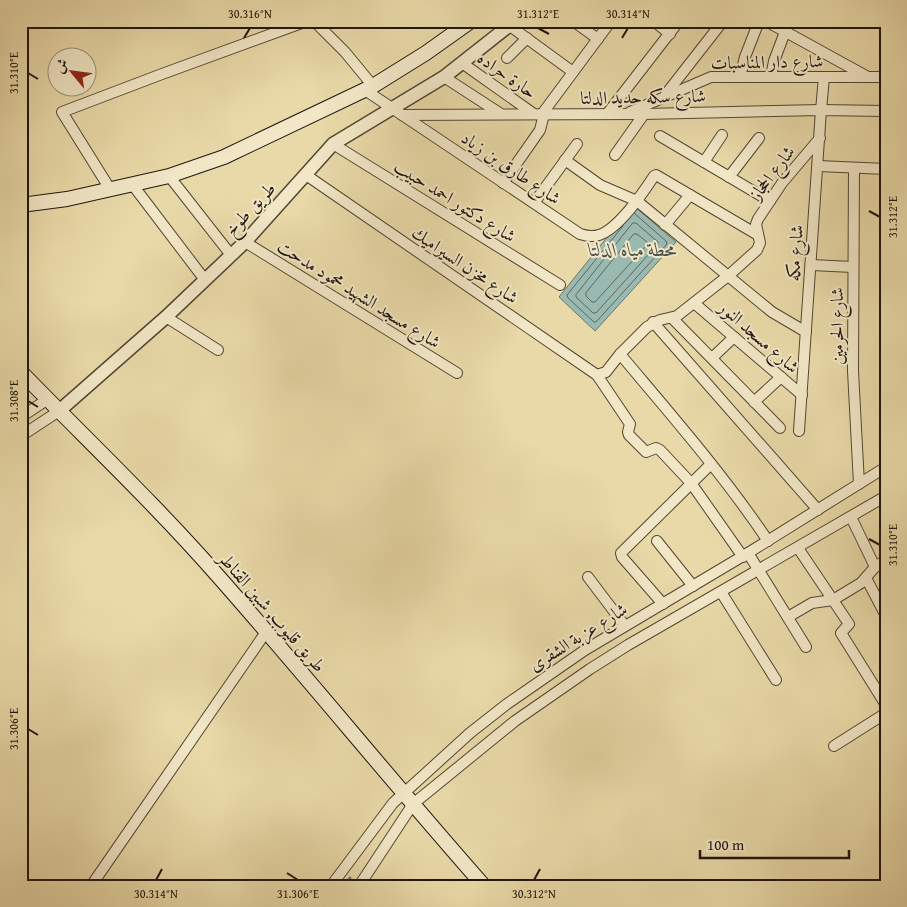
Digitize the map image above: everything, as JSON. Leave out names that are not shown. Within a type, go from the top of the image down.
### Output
[{"type":"main road","points":[[21,205],[67,199],[169,176],[224,157],[369,88],[426,54],[469,22]]},
{"type":"main road","name":"طريق قليوب, شبين القناطر","points":[[23,376],[48,399],[167,521],[218,576],[484,886]]},
{"type":"street","points":[[110,189],[62,112],[308,21]]},
{"type":"street","name":"شارع طارق بن زياد","points":[[314,21],[344,52],[369,88],[397,111],[580,234],[600,235],[609,230],[637,201],[656,175],[690,195]]},
{"type":"street","points":[[573,21],[598,40]]},
{"type":"street","points":[[503,183],[536,136],[543,122],[540,114],[611,21]]},
{"type":"street","points":[[654,21],[670,34]]},
{"type":"street","points":[[607,114],[679,21]]},
{"type":"street","points":[[663,97],[723,21]]},
{"type":"street","points":[[740,77],[745,57],[759,21]]},
{"type":"street","points":[[766,21],[866,77]]},
{"type":"street","points":[[513,23],[527,38],[573,72]]},
{"type":"street","name":"طريق طوخ","points":[[21,436],[59,411],[166,317],[245,242],[333,144],[397,111],[513,23]]},
{"type":"street","points":[[771,77],[776,54],[785,32]]},
{"type":"street","points":[[507,58],[527,38]]},
{"type":"street","name":"حارة حراده","points":[[462,63],[540,114]]},
{"type":"street","points":[[444,76],[502,114]]},
{"type":"street","name":"شارع دار المناسبات","points":[[626,114],[704,79],[740,77],[886,77]]},
{"type":"street","name":"شارع مكه","points":[[799,431],[824,77]]},
{"type":"street","name":"شارع سكه حديد الدلتا","points":[[397,111],[502,114],[644,114],[821,110],[886,111]]},
{"type":"street","points":[[615,155],[644,114]]},
{"type":"street","points":[[704,162],[722,135]]},
{"type":"street","points":[[660,136],[770,201]]},
{"type":"street","points":[[729,177],[759,138]]},
{"type":"street","name":"شارع الحجاز","points":[[728,276],[759,248],[760,243],[756,222],[770,201],[820,138]]},
{"type":"street","name":"شارع دكتور احمد حبيب","points":[[333,144],[560,285]]},
{"type":"street","points":[[534,203],[577,144]]},
{"type":"street","points":[[565,160],[600,185],[637,201],[772,312],[806,332]]},
{"type":"street","points":[[818,166],[886,169]]},
{"type":"street","name":"شارع الحرمين","points":[[854,168],[853,371],[859,484]]},
{"type":"street","name":"شارع مخزن السيراميك","points":[[306,175],[601,374]]},
{"type":"street","points":[[169,176],[231,255]]},
{"type":"street","points":[[132,184],[205,280]]},
{"type":"street","points":[[666,225],[690,195],[758,235]]},
{"type":"street","name":"شارع مسجد الشهيد محمود مدحت","points":[[245,242],[457,373]]},
{"type":"street","points":[[811,265],[853,267]]},
{"type":"street","points":[[728,276],[672,318],[653,322],[601,374],[630,424],[629,435],[646,452],[656,448],[660,450],[691,484],[759,570],[806,646]]},
{"type":"street","name":"شارع مسجد النور","points":[[694,303],[802,395]]},
{"type":"street","points":[[166,317],[218,350]]},
{"type":"street","points":[[672,318],[780,428]]},
{"type":"street","points":[[653,322],[818,510]]},
{"type":"street","points":[[712,358],[734,337]]},
{"type":"street","points":[[620,354],[711,464],[744,506],[768,541]]},
{"type":"street","points":[[754,402],[781,377]]},
{"type":"street","points":[[21,417],[48,399]]},
{"type":"street","points":[[663,604],[622,557],[621,553],[711,464]]},
{"type":"street","name":"شارع عزبة الشقرى","points":[[331,886],[384,814],[403,793],[470,733],[507,704],[545,676],[625,626],[746,555],[886,467]]},
{"type":"street","name":"شارع عزبة الشقرى","points":[[359,886],[413,804],[479,748],[552,694],[628,645],[886,496]]},
{"type":"street","points":[[850,517],[875,567]]},
{"type":"street","points":[[657,541],[693,586]]},
{"type":"street","points":[[798,548],[849,625],[841,633],[886,705]]},
{"type":"street","points":[[788,617],[812,603],[833,600],[866,578],[875,567],[886,560]]},
{"type":"street","points":[[588,577],[625,626]]},
{"type":"street","points":[[866,578],[886,616]]},
{"type":"street","points":[[721,592],[776,680]]},
{"type":"street","points":[[91,886],[266,632]]},
{"type":"street","points":[[834,746],[884,718]]},
{"type":"water","name":"محطة مياه الدلتا","points":[[633,205],[676,242],[595,331],[559,297]]},
{"type":"waterway","points":[[345,886],[350,878]]}]
